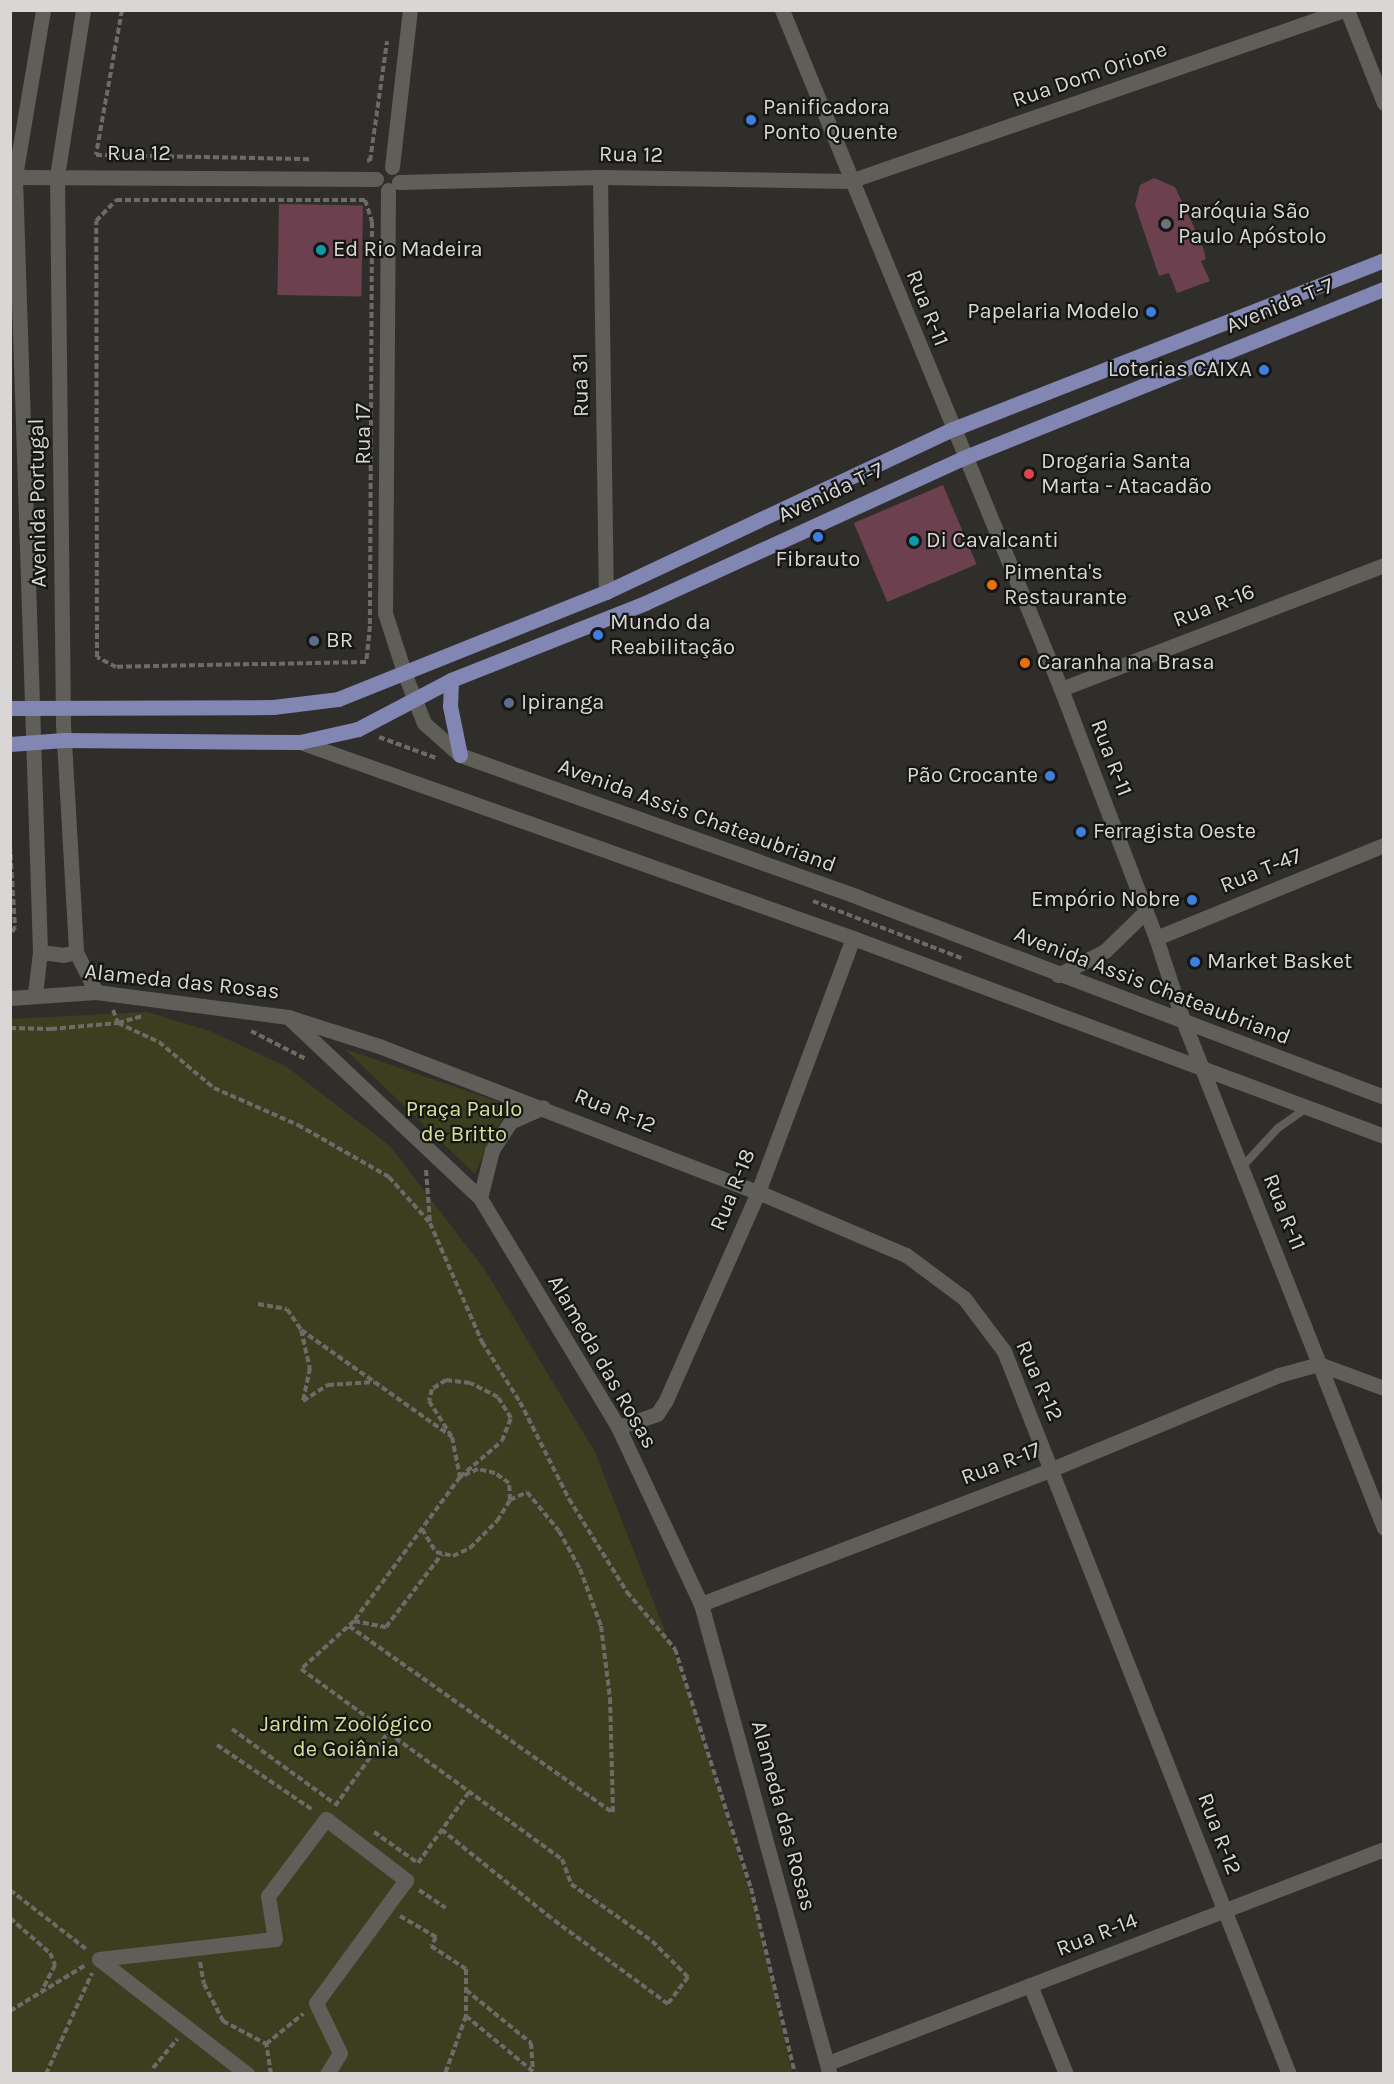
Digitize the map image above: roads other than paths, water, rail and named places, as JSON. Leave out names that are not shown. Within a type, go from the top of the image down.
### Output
[{"type":"main road","name":"Avenida T-7","points":[[405,675],[606,591],[953,429],[1383,260]]},
{"type":"main road","name":"Avenida T-7","points":[[300,742],[358,729],[451,680],[645,603],[963,458],[1383,289]]},
{"type":"main road","points":[[10,708],[273,707],[338,699],[405,675]]},
{"type":"main road","points":[[451,680],[450,706],[460,755]]},
{"type":"main road","points":[[10,744],[64,740],[300,742]]},
{"type":"street","name":"Avenida Portugal","points":[[35,994],[40,952],[29,709],[13,176],[43,10]]},
{"type":"street","name":"Avenida Portugal","points":[[84,10],[57,176],[63,706],[76,952],[102,992]]},
{"type":"street","name":"Rua 17","points":[[405,675],[385,613],[395,174],[410,10]]},
{"type":"street","name":"Rua R-11","points":[[782,10],[963,458],[1061,689],[1146,911],[1184,1023],[1383,1528]]},
{"type":"street","name":"Rua Dom Orione","points":[[850,181],[1346,10]]},
{"type":"street","points":[[1346,10],[1383,103]]},
{"type":"street","name":"Rua 12","points":[[13,176],[376,179],[379,187],[395,174],[850,181]]},
{"type":"street","name":"Rua 31","points":[[600,177],[606,591]]},
{"type":"street","name":"Rua R-16","points":[[1061,689],[1383,565]]},
{"type":"street","name":"Avenida Assis Chateaubriand","points":[[405,675],[424,723],[460,755],[858,897],[1383,1097]]},
{"type":"street","points":[[300,742],[853,938],[1383,1136]]},
{"type":"street","name":"Rua T-47","points":[[1155,938],[1383,845]]},
{"type":"street","points":[[1058,975],[1105,951],[1146,911]]},
{"type":"street","name":"Rua R-18","points":[[618,1427],[657,1414],[666,1401],[758,1192],[853,938]]},
{"type":"street","points":[[40,952],[63,955],[76,952]]},
{"type":"street","name":"Alameda das Rosas","points":[[10,998],[35,994],[102,992],[288,1017],[480,1198],[618,1427],[701,1604],[829,2068]]},
{"type":"street","name":"Rua R-12","points":[[288,1017],[379,1046],[543,1107],[758,1192],[906,1255],[964,1298],[1004,1351],[1289,2073]]},
{"type":"street","points":[[480,1198],[492,1150],[510,1122],[543,1107]]},
{"type":"street","points":[[1319,1364],[1383,1388]]},
{"type":"street","name":"Rua R-17","points":[[701,1604],[1052,1469],[1279,1375],[1319,1364]]},
{"type":"street","points":[[246,2073],[99,1959],[276,1939],[268,1896],[326,1819],[406,1880],[316,2003],[340,2054],[327,2073]]},
{"type":"street","name":"Rua R-14","points":[[829,2068],[1030,1985],[1383,1849]]},
{"type":"street","points":[[1030,1985],[1066,2073]]},
{"type":"lane","points":[[1242,1167],[1278,1128],[1308,1107]]},
{"type":"place","name":"Panificadora Ponto Quente","points":[[751,120]]},
{"type":"place","name":"Paróquia São Paulo Apóstolo","points":[[1166,224]]},
{"type":"place","name":"Ed Rio Madeira","points":[[321,250]]},
{"type":"place","name":"Papelaria Modelo","points":[[1151,312]]},
{"type":"place","name":"Loterias CAIXA","points":[[1264,370]]},
{"type":"place","name":"Drogaria Santa Marta - Atacadão","points":[[1029,474]]},
{"type":"place","name":"Fibrauto","points":[[818,537]]},
{"type":"place","name":"Di Cavalcanti","points":[[914,541]]},
{"type":"place","name":"Pimenta's Restaurante","points":[[992,585]]},
{"type":"place","name":"Mundo da Reabilitação","points":[[598,635]]},
{"type":"place","name":"BR","points":[[314,641]]},
{"type":"place","name":"Caranha na Brasa","points":[[1025,663]]},
{"type":"place","name":"Ipiranga","points":[[509,703]]},
{"type":"place","name":"Pão Crocante","points":[[1050,776]]},
{"type":"place","name":"Ferragista Oeste","points":[[1081,832]]},
{"type":"place","name":"Empório Nobre","points":[[1192,900]]},
{"type":"place","name":"Market Basket","points":[[1195,962]]},
{"type":"park label","name":"Praça Paulo de Britto","points":[[464,1122]]},
{"type":"park label","name":"Jardim Zoológico de Goiânia","points":[[346,1736]]}]
